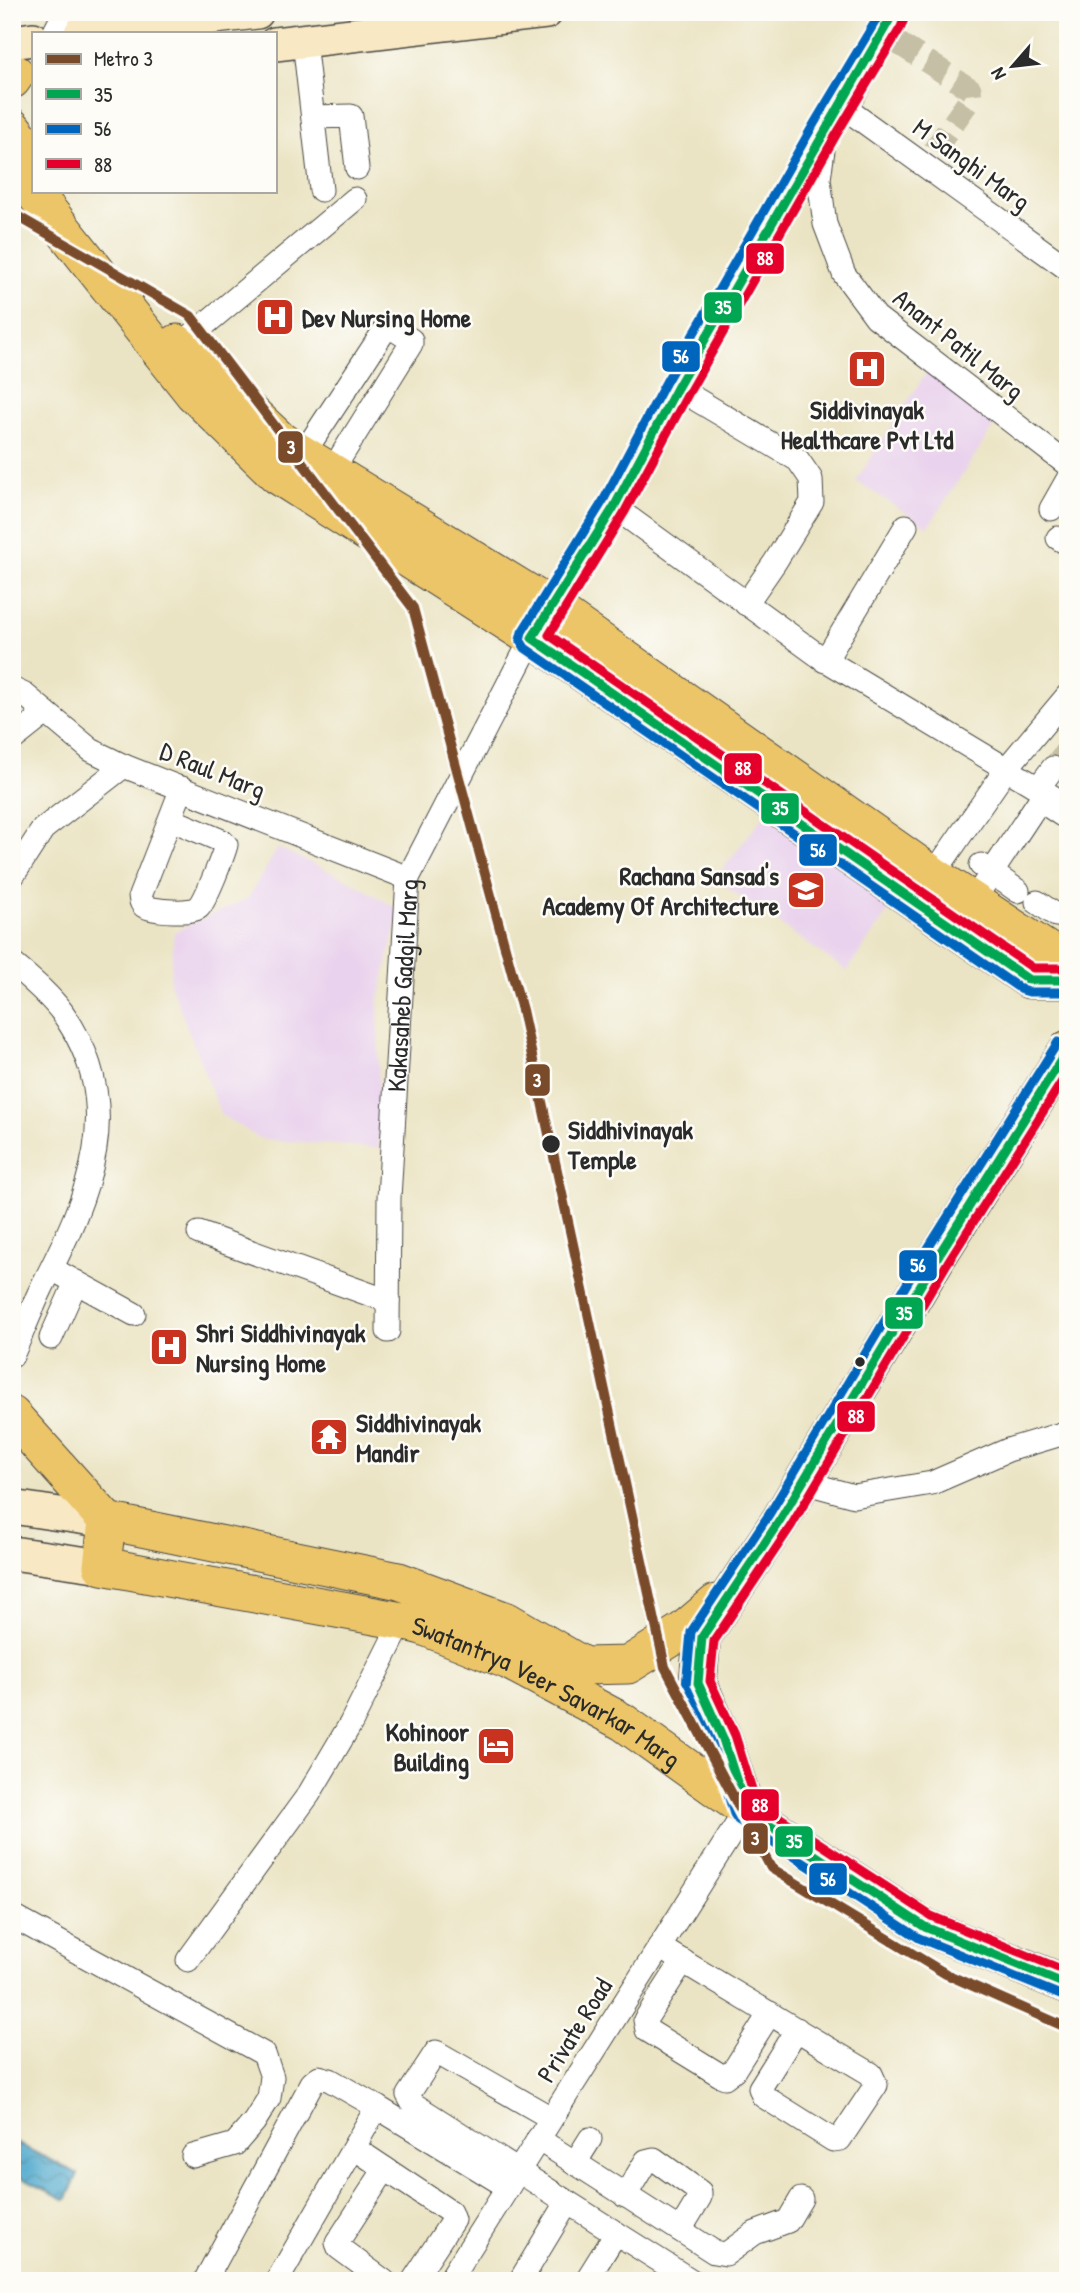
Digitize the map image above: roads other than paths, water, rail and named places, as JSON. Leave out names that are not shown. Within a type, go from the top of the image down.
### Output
[{"type":"main road","points":[[89,32],[257,12]]},
{"type":"main road","points":[[289,42],[546,12]]},
{"type":"main road","name":"Kakasaheb Gadgil Marg","points":[[532,638],[614,507],[677,388],[887,25]]},
{"type":"main road","points":[[17,69],[32,41]]},
{"type":"main road","points":[[12,127],[32,153]]},
{"type":"main road","points":[[12,165],[32,190]]},
{"type":"main road","points":[[33,192],[193,393],[277,475],[532,638],[1029,980],[1067,979]]},
{"type":"main road","points":[[62,192],[179,346],[281,441],[550,606],[971,877],[1050,952],[1067,979]]},
{"type":"main road","points":[[746,1810],[723,1739],[698,1683],[702,1637],[803,1482],[938,1256],[1068,1049]]},
{"type":"main road","points":[[12,1415],[107,1521],[102,1566]]},
{"type":"main road","name":"Swatantrya Veer Savarkar Marg","points":[[12,1507],[107,1521],[399,1581],[507,1621],[584,1666],[628,1665],[684,1630],[738,1584]]},
{"type":"main road","name":"Swatantrya Veer Savarkar Marg","points":[[12,1553],[102,1566],[402,1621],[422,1626],[509,1661],[623,1721],[746,1810],[925,1927],[1068,1985]]},
{"type":"street","points":[[55,32],[65,12]]},
{"type":"street","points":[[289,42],[313,117],[321,190]]},
{"type":"street","points":[[313,117],[351,116],[357,168]]},
{"type":"street","name":"M Sanghi Marg","points":[[834,117],[927,160],[1068,269]]},
{"type":"street","name":"Anant Patil Marg","points":[[834,117],[819,180],[825,224],[844,274],[876,317],[1068,465]]},
{"type":"street","points":[[179,346],[355,199]]},
{"type":"street","points":[[389,326],[411,340],[411,344],[317,463],[389,326]]},
{"type":"street","points":[[677,388],[798,460],[811,479],[812,502],[746,604]]},
{"type":"street","points":[[1051,509],[1068,479]]},
{"type":"street","points":[[614,507],[746,604],[866,673],[1068,806]]},
{"type":"street","points":[[830,654],[906,526]]},
{"type":"street","name":"Kakasaheb Gadgil Marg","points":[[387,1331],[389,1198],[408,878],[532,638]]},
{"type":"street","name":"D Raul Marg","points":[[12,689],[24,695],[91,750],[408,878]]},
{"type":"street","points":[[971,877],[1007,768],[1050,725],[1068,695]]},
{"type":"street","points":[[12,740],[46,713]]},
{"type":"street","points":[[12,877],[43,830],[124,765]]},
{"type":"street","points":[[1038,788],[1053,768]]},
{"type":"street","points":[[170,819],[182,788]]},
{"type":"street","points":[[971,877],[1037,804],[1044,803],[1068,819]]},
{"type":"street","points":[[971,877],[1028,897],[1056,915],[1068,917]]},
{"type":"street","points":[[12,963],[61,1010],[72,1028],[93,1073],[99,1131],[82,1202],[12,1356]]},
{"type":"street","points":[[199,1233],[388,1301]]},
{"type":"street","points":[[52,1269],[134,1314]]},
{"type":"street","points":[[51,1338],[76,1282]]},
{"type":"street","points":[[803,1482],[854,1496],[932,1483],[1008,1450],[1068,1432]]},
{"type":"street","points":[[188,1961],[309,1794],[351,1723],[402,1621]]},
{"type":"street","name":"Private Road","points":[[449,2281],[746,1810]]},
{"type":"street","points":[[12,1916],[264,2054],[272,2077],[269,2098],[254,2122],[234,2144],[193,2156]]},
{"type":"street","points":[[659,1947],[797,2029],[871,2074],[876,2085],[840,2139],[832,2140],[760,2091],[797,2029]]},
{"type":"street","points":[[683,1961],[644,2025],[647,2030],[720,2075],[725,2077],[734,2070],[770,2013]]},
{"type":"street","points":[[513,2178],[410,2101],[408,2095],[433,2054],[439,2052],[551,2118]]},
{"type":"street","points":[[205,2281],[319,2077],[330,2080],[513,2178],[567,2203],[692,2281]]},
{"type":"street","points":[[277,2281],[377,2107]]},
{"type":"street","points":[[538,2139],[714,2252],[726,2254],[755,2233],[788,2221],[801,2199]]},
{"type":"street","points":[[575,2163],[590,2139]]},
{"type":"street","points":[[354,2148],[453,2216],[413,2281]]},
{"type":"street","points":[[625,2196],[646,2161],[654,2159],[700,2192],[700,2197],[680,2230]]},
{"type":"street","points":[[384,2281],[338,2248],[337,2243],[385,2169]]},
{"type":"street","points":[[520,2281],[567,2203]]},
{"type":"street","points":[[586,2281],[616,2233]]},
{"type":"water","points":[[12,2141],[78,2174],[66,2200],[12,2173]]},
{"type":"tunnel","points":[[898,43],[970,89],[971,98],[930,156]]},
{"type":"tunnel","points":[[1053,768],[1068,749]]},
{"type":"metro line","name":"3","points":[[12,213],[191,316],[413,608],[522,1010],[665,1667],[771,1868],[946,1974],[1068,2028]]},
{"type":"place","name":"Dev Nursing Home","points":[[275,317]]},
{"type":"place","name":"Siddivinayak Healthcare Pvt Ltd","points":[[867,369]]},
{"type":"place","name":"Rachana Sansad's Academy Of Architecture","points":[[806,890]]},
{"type":"place","name":"Siddhivinayak Temple","points":[[551,1144]]},
{"type":"place","name":"Shri Siddhivinayak Nursing Home","points":[[169,1347]]},
{"type":"place","name":"Siddhivinayak Mandir","points":[[329,1437]]},
{"type":"place","name":"Kohinoor Building","points":[[496,1746]]}]
